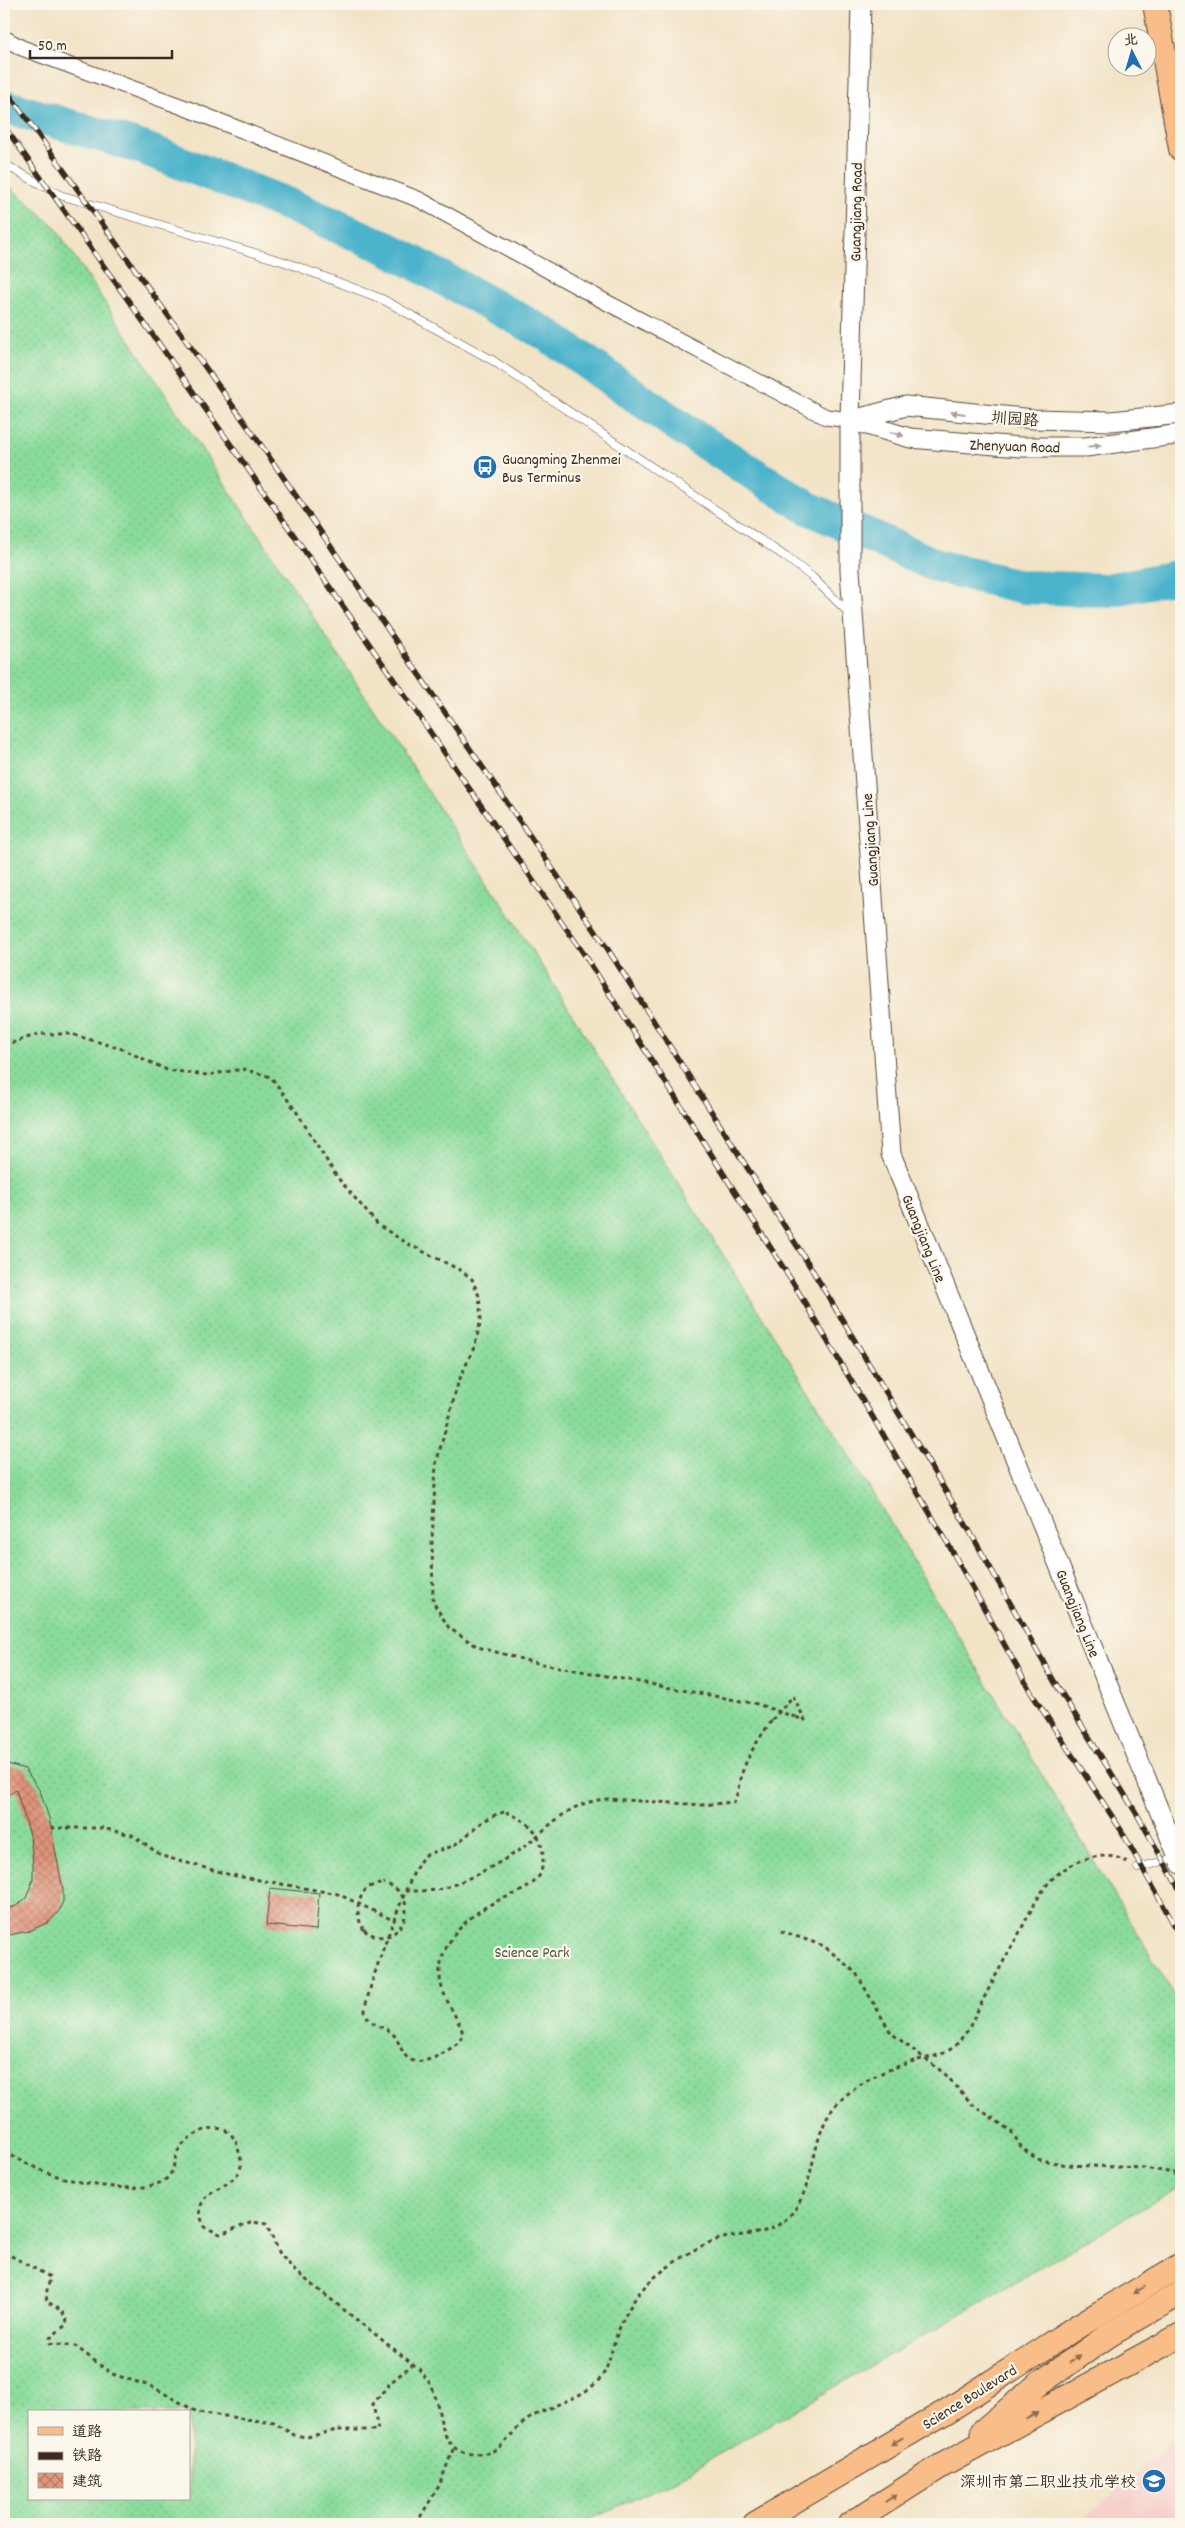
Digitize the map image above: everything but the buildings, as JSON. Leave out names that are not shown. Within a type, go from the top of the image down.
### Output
[{"type":"main road","points":[[1155,4],[1181,149]]},
{"type":"main road","name":"Science Boulevard","points":[[755,2524],[947,2411],[1078,2326],[1181,2265]]},
{"type":"main road","points":[[941,2466],[1040,2383],[1109,2335],[1181,2293]]},
{"type":"main road","points":[[850,2524],[941,2466],[1181,2335]]},
{"type":"street","name":"Guangjiang Road","points":[[850,420],[862,4]]},
{"type":"street","points":[[4,38],[22,48],[183,107],[420,200],[604,301],[826,417],[850,420]]},
{"type":"street","name":"圳园路","points":[[850,420],[906,406],[1034,419],[1111,420],[1181,414]]},
{"type":"street","name":"Zhenyuan Road","points":[[850,420],[910,438],[1020,447],[1086,447],[1181,434]]},
{"type":"street","name":"Guangjiang Line","points":[[850,420],[850,570],[891,1154],[1180,1861]]},
{"type":"lane","points":[[4,164],[60,195],[285,262],[374,296],[424,322],[492,360],[786,557],[812,576],[853,617]]},
{"type":"lane","points":[[1138,1868],[1180,1861]]},
{"type":"path","points":[[4,1046],[38,1034],[71,1034],[122,1049],[167,1070],[207,1075],[243,1069],[271,1077],[296,1111],[337,1177],[378,1225],[462,1271],[472,1279],[479,1296],[481,1319],[475,1345],[458,1384],[436,1464],[432,1540],[433,1602],[449,1628],[478,1647],[532,1662],[757,1704],[795,1717],[805,1720],[793,1696],[772,1720],[756,1742],[740,1780],[739,1793],[734,1802],[721,1805],[703,1805],[608,1799],[593,1800],[570,1810],[543,1829],[526,1846],[479,1873],[438,1890],[406,1891]]},
{"type":"path","points":[[506,1812],[516,1816],[536,1830],[542,1840],[543,1864],[536,1880],[468,1917],[458,1927],[451,1940],[443,1956],[442,1987],[462,2030],[462,2036],[459,2043],[427,2061],[406,2056],[394,2035],[373,2024],[365,2011],[365,2005],[395,1921],[412,1873],[423,1858],[466,1838],[498,1813],[506,1812]]},
{"type":"path","points":[[51,1828],[102,1828],[132,1835],[162,1856],[231,1876],[338,1894],[395,1921]]},
{"type":"path","points":[[4,2152],[42,2171],[67,2178],[117,2187],[142,2188],[166,2179],[175,2165],[178,2151],[198,2131],[219,2128],[230,2133],[236,2144],[241,2166],[236,2176],[204,2198],[200,2208],[204,2227],[220,2234],[253,2222],[266,2224],[280,2254],[295,2271],[419,2369],[434,2390],[442,2428],[446,2439],[454,2447],[478,2454],[498,2449],[506,2444],[523,2422],[594,2385],[603,2375],[626,2313],[648,2284],[679,2261],[716,2240],[762,2232],[785,2220],[800,2202],[820,2133],[832,2110],[853,2090],[875,2076],[952,2049],[968,2030],[1037,1900],[1052,1880],[1070,1865],[1102,1855],[1112,1855],[1138,1868]]},
{"type":"path","points":[[383,1883],[393,1886],[401,1894],[407,1910],[406,1921],[398,1930],[385,1937],[378,1938],[364,1930],[358,1916],[358,1905],[368,1887],[383,1883]]},
{"type":"path","points":[[781,1931],[824,1946],[856,1973],[891,2033],[945,2074],[972,2104],[1011,2131],[1022,2148],[1037,2159],[1067,2165],[1144,2168],[1174,2173],[1181,2184]]},
{"type":"path","points":[[4,2252],[50,2277],[46,2296],[47,2302],[58,2308],[67,2319],[67,2324],[50,2338],[50,2343],[75,2346],[112,2374],[153,2387],[197,2412],[267,2421],[294,2435],[307,2437],[337,2430],[378,2430],[373,2404],[390,2383],[413,2364]]},
{"type":"path","points":[[416,2524],[439,2486],[454,2447]]},
{"type":"shaded area","name":"深圳市第二职业技术学校","points":[[1181,2433],[1181,2524],[1079,2524],[1174,2439]]},
{"type":"green space","name":"Science Park","points":[[4,181],[55,227],[504,906],[867,1484],[1181,2006],[1181,2186],[671,2482],[579,2524],[4,2524]]},
{"type":"waterway","points":[[4,106],[143,148],[289,205],[387,248],[546,334],[683,429],[808,508],[937,566],[1023,587],[1107,590],[1181,576]]},
{"type":"railway","points":[[4,87],[261,445],[607,948],[808,1263],[969,1530],[1054,1681],[1138,1816],[1181,1892]]},
{"type":"railway","points":[[4,126],[241,459],[586,957],[793,1283],[947,1542],[1032,1694],[1121,1830],[1181,1937]]},
{"type":"place","name":"Guangming Zhenmei Bus Terminus","points":[[485,467]]},
{"type":"place","name":"深圳市第二职业技术学校","points":[[1154,2481]]}]
